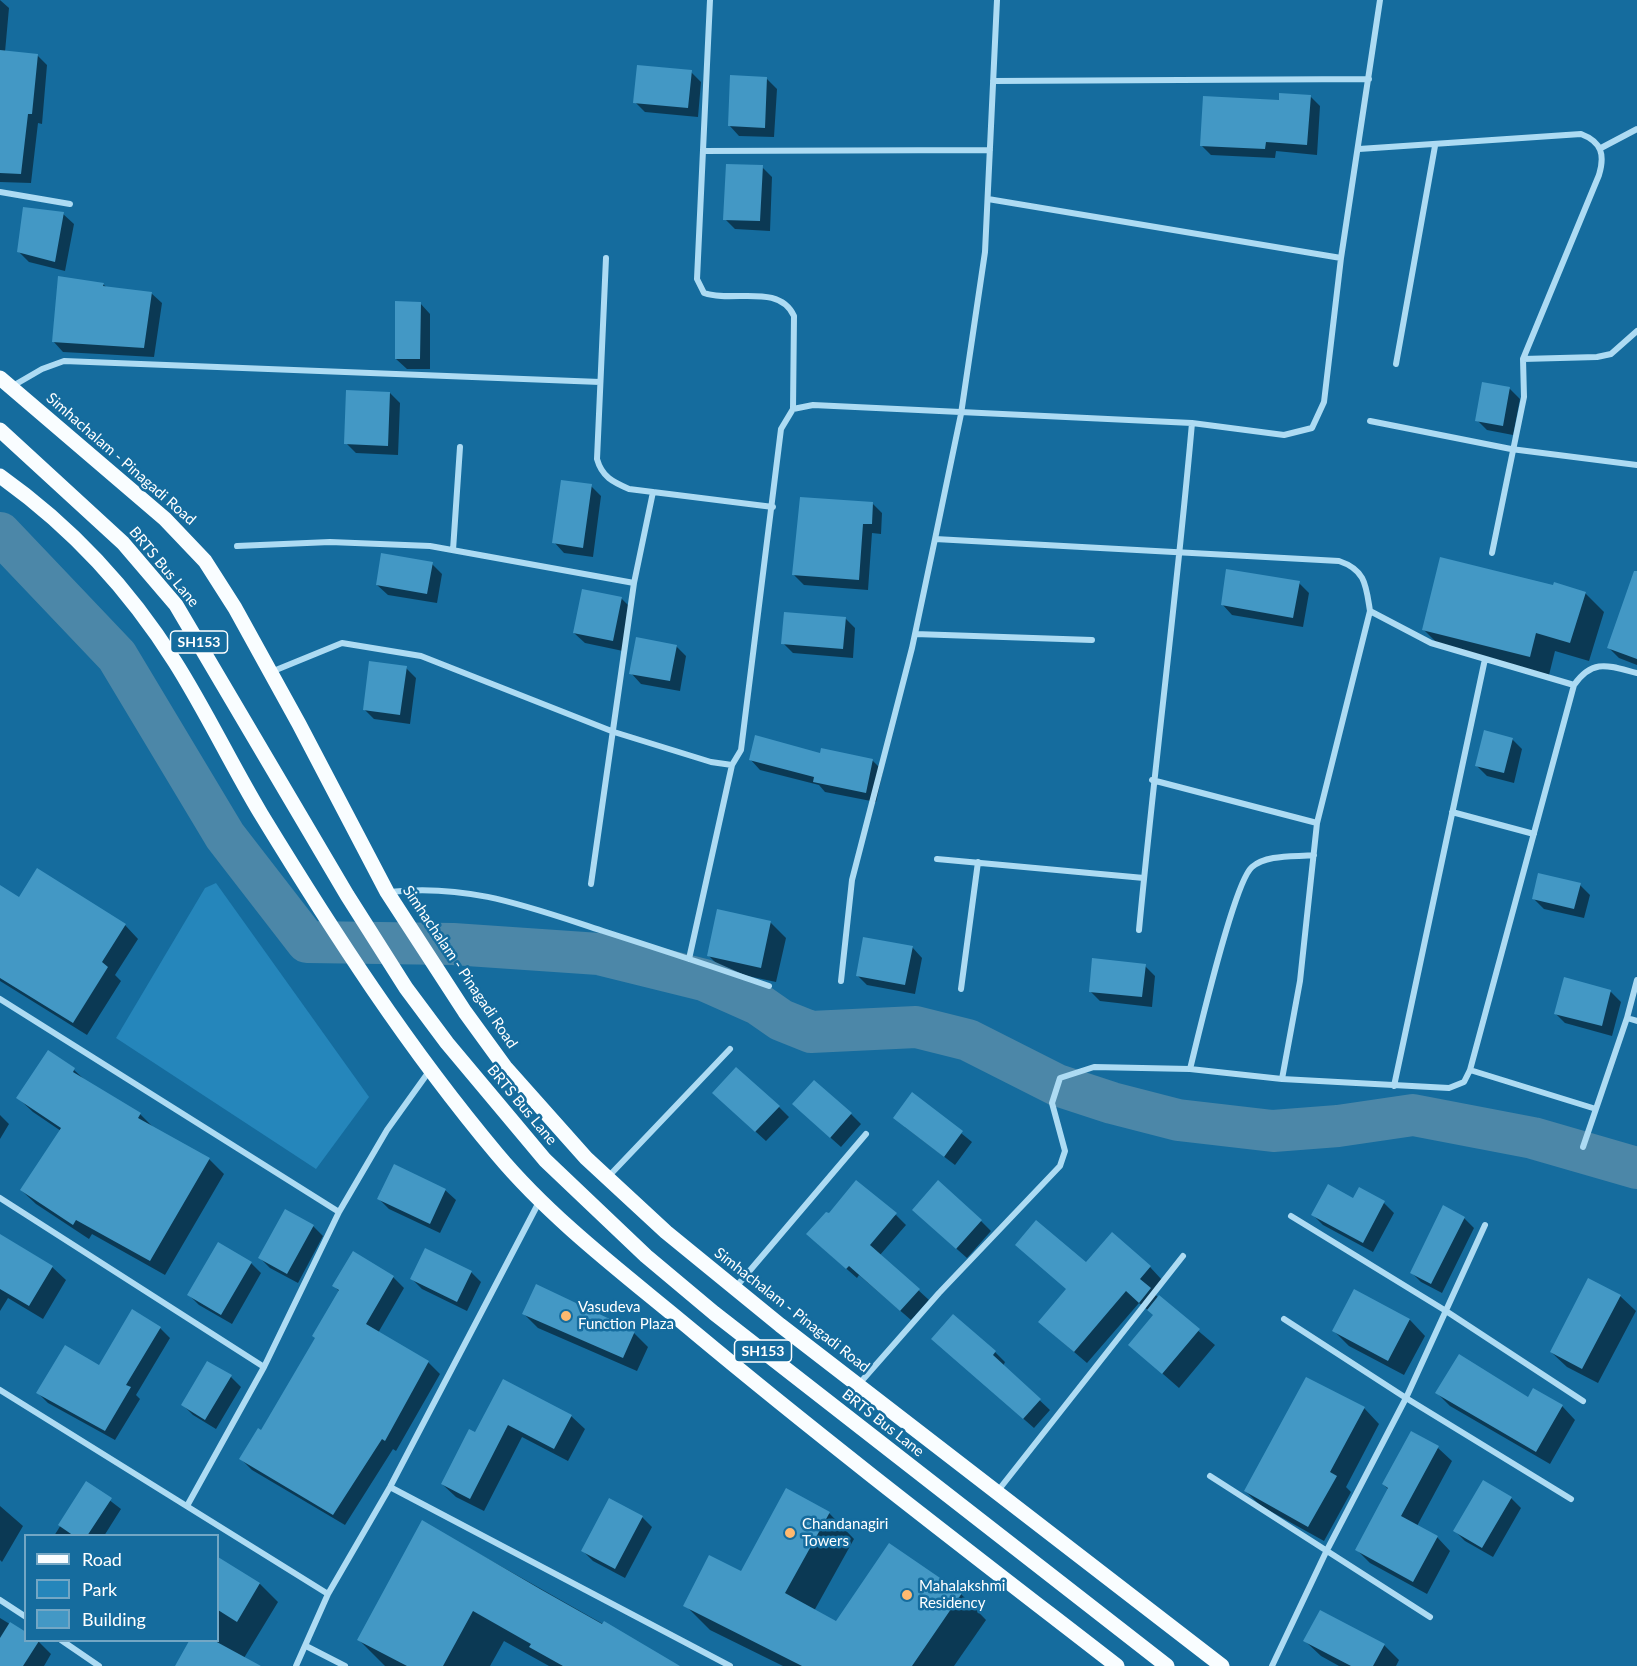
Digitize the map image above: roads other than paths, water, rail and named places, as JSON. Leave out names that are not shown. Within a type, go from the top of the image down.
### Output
[{"type":"main road","name":"Simhachalam - Pinagadi Road","points":[[5,382],[165,519],[205,561],[271,672],[387,892],[465,1012],[505,1066],[586,1158],[666,1232],[735,1289],[1222,1666]]},
{"type":"main road","name":"BRTS Bus Lane","points":[[0,430],[123,543],[176,605],[347,895],[406,988],[447,1042],[545,1161],[646,1256],[822,1399],[1167,1666]]},
{"type":"main road","points":[[0,476],[39,503],[86,549],[141,612],[176,662],[260,812],[355,963],[430,1070],[500,1158],[598,1252],[834,1448],[1117,1666]]},
{"type":"street","points":[[689,959],[732,765],[741,750],[781,429],[793,409],[794,316],[789,305],[778,298],[765,296],[719,298],[704,293],[697,279],[710,0]]},
{"type":"street","points":[[841,981],[852,880],[915,634],[961,414],[985,252],[997,0]]},
{"type":"street","points":[[793,409],[813,405],[961,414],[1192,423],[1284,435],[1311,428],[1324,402],[1341,258],[1380,0]]},
{"type":"street","points":[[993,81],[1369,79]]},
{"type":"street","points":[[1600,147],[1637,129]]},
{"type":"street","points":[[1359,149],[1435,146],[1581,134],[1591,138],[1600,147],[1603,162],[1599,176],[1524,359],[1524,397],[1511,449],[1492,553]]},
{"type":"street","points":[[1396,364],[1435,146]]},
{"type":"street","points":[[703,151],[990,150]]},
{"type":"street","points":[[0,192],[70,204]]},
{"type":"street","points":[[988,199],[1341,258]]},
{"type":"street","points":[[606,258],[597,459],[601,471],[613,483],[629,489],[773,507]]},
{"type":"street","points":[[1524,359],[1597,357],[1611,354],[1637,331]]},
{"type":"street","points":[[5,382],[64,361],[600,382]]},
{"type":"street","points":[[1371,421],[1511,449],[1637,465]]},
{"type":"street","points":[[1139,930],[1152,780],[1180,553],[1192,423]]},
{"type":"street","points":[[453,550],[460,447]]},
{"type":"street","points":[[591,884],[634,584],[653,492]]},
{"type":"street","points":[[934,539],[1339,561],[1352,566],[1361,575],[1370,611],[1317,823],[1300,981],[1282,1079]]},
{"type":"street","points":[[237,546],[330,542],[430,546],[634,584]]},
{"type":"street","points":[[1370,611],[1431,643],[1574,686]]},
{"type":"street","points":[[915,634],[1092,640]]},
{"type":"street","points":[[271,672],[342,643],[389,649],[421,656],[614,732],[711,762],[732,765]]},
{"type":"street","points":[[1394,1086],[1485,659]]},
{"type":"street","points":[[858,1386],[939,1293],[1060,1166],[1065,1150],[1052,1103],[1060,1078],[1094,1067],[1190,1069],[1282,1079],[1394,1086],[1449,1088],[1464,1082],[1470,1070],[1574,686],[1583,672],[1598,665],[1637,673]]},
{"type":"street","points":[[1152,780],[1317,823]]},
{"type":"street","points":[[1452,812],[1534,834]]},
{"type":"street","points":[[1190,1069],[1234,906],[1251,868],[1267,860],[1314,855]]},
{"type":"street","points":[[937,859],[1144,878]]},
{"type":"street","points":[[961,989],[978,862]]},
{"type":"street","points":[[387,892],[424,888],[464,891],[512,902],[769,986]]},
{"type":"street","points":[[1583,1147],[1627,1018],[1637,980]]},
{"type":"street","points":[[0,999],[339,1212]]},
{"type":"street","points":[[1627,1018],[1637,1021]]},
{"type":"street","points":[[608,1178],[730,1049]]},
{"type":"street","points":[[188,1506],[264,1367],[339,1212],[387,1130],[430,1070]]},
{"type":"street","points":[[1470,1070],[1596,1109]]},
{"type":"street","points":[[735,1289],[866,1134]]},
{"type":"street","points":[[0,1198],[264,1367]]},
{"type":"street","points":[[296,1666],[328,1594],[390,1487],[541,1199]]},
{"type":"street","points":[[1291,1216],[1446,1311],[1583,1401]]},
{"type":"street","points":[[1272,1666],[1326,1552],[1406,1398],[1485,1225]]},
{"type":"street","points":[[997,1493],[1183,1256]]},
{"type":"street","points":[[1284,1319],[1406,1398],[1571,1499]]},
{"type":"street","points":[[0,1390],[328,1594]]},
{"type":"street","points":[[1210,1476],[1431,1617]]},
{"type":"street","points":[[390,1487],[729,1666]]},
{"type":"street","points":[[0,1600],[24,1616]]},
{"type":"street","points":[[63,1642],[99,1666]]},
{"type":"street","points":[[306,1646],[345,1666]]},
{"type":"waterway","points":[[0,533],[117,656],[225,836],[307,942],[453,944],[599,954],[704,980],[758,1004],[781,1020],[811,1032],[916,1027],[968,1040],[1057,1085],[1112,1103],[1178,1120],[1273,1131],[1338,1126],[1413,1115],[1533,1138],[1637,1168]]},
{"type":"place","name":"Vasudeva Function Plaza","points":[[566,1316]]},
{"type":"place","name":"Chandanagiri Towers","points":[[790,1533]]},
{"type":"place","name":"Mahalakshmi Residency","points":[[907,1595]]}]
